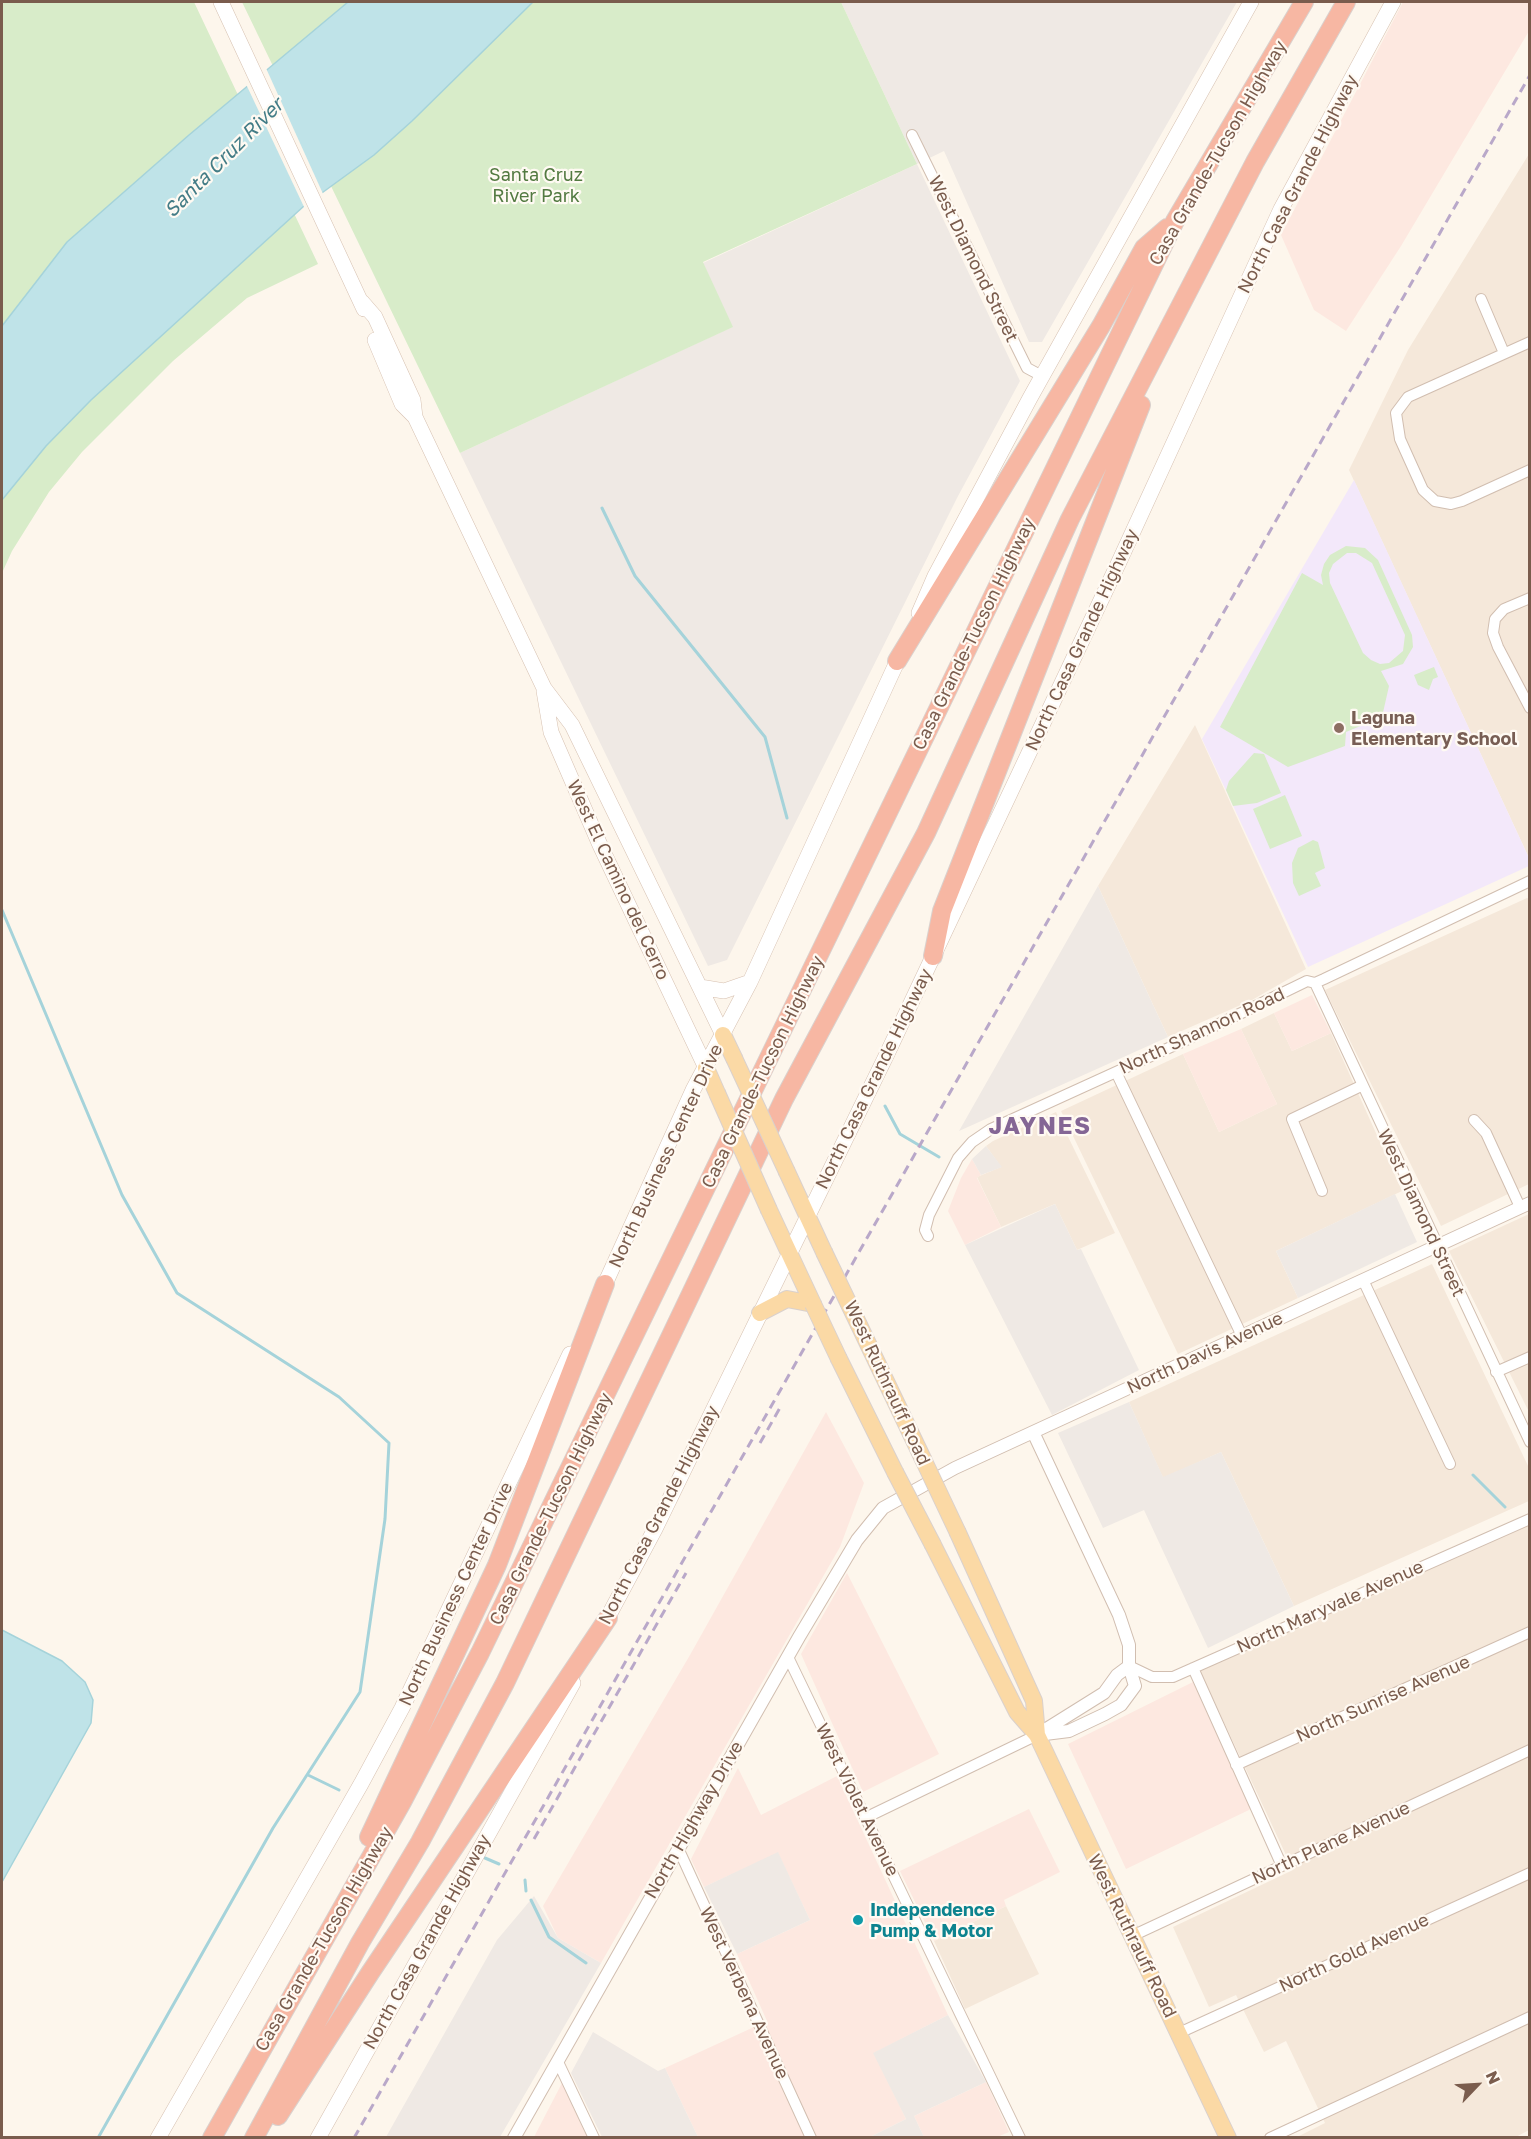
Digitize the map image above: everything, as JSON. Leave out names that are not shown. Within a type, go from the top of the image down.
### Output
[{"type":"highway","name":"Casa Grande-Tucson Highway","points":[[212,2138],[397,1810],[480,1653],[1175,221],[1304,2]]},
{"type":"highway","name":"Casa Grande-Tucson Highway","points":[[254,2138],[360,1943],[420,1842],[505,1683],[784,1099],[926,833],[1070,519],[1255,162],[1346,2]]},
{"type":"highway","points":[[897,661],[1101,326],[1144,249],[1175,221]]},
{"type":"highway","points":[[933,956],[942,911],[1162,350],[1166,334]]},
{"type":"highway","points":[[311,1961],[497,1565],[605,1284]]},
{"type":"highway","points":[[264,2138],[375,1964],[608,1618]]},
{"type":"main road","name":"West El Camino del Cerro","points":[[221,2],[362,302],[375,317],[404,378],[413,399],[415,417],[544,688],[572,725],[723,1035]]},
{"type":"main road","points":[[723,1035],[750,982],[935,576],[1042,376],[1251,2]]},
{"type":"main road","name":"North Casa Grande Highway","points":[[318,2138],[536,1752],[655,1529],[933,956],[1119,562],[1281,209],[1393,2]]},
{"type":"main road","name":"West El Camino del Cerro","points":[[544,688],[551,732],[600,845],[706,1068]]},
{"type":"main road","points":[[700,987],[724,992],[750,982]]},
{"type":"main road","name":"North Business Center Drive","points":[[158,2138],[361,1784],[402,1708],[723,1035]]},
{"type":"main road","name":"West Ruthrauff Road","points":[[723,1035],[958,1533],[1034,1701],[1037,1735]]},
{"type":"main road","name":"West Ruthrauff Road","points":[[706,1068],[808,1300],[1017,1712],[1037,1735],[1228,2138]]},
{"type":"main road","points":[[760,1313],[787,1299],[808,1300]]},
{"type":"street","name":"West Diamond Street","points":[[912,135],[1027,368],[1042,376]]},
{"type":"street","points":[[1481,298],[1504,353]]},
{"type":"street","points":[[1530,342],[1408,397],[1396,413],[1398,432],[1423,490],[1442,503],[1462,501],[1530,470]]},
{"type":"street","points":[[1530,598],[1504,609],[1495,619],[1493,633],[1530,708]]},
{"type":"street","name":"North Shannon Road","points":[[927,1236],[925,1230],[929,1215],[958,1158],[972,1142],[991,1129],[1307,981],[1315,983],[1530,881]]},
{"type":"street","name":"West Diamond Street","points":[[1315,983],[1361,1086],[1530,1442]]},
{"type":"street","points":[[1116,1072],[1242,1336]]},
{"type":"street","points":[[1322,1191],[1292,1119],[1361,1086]]},
{"type":"street","points":[[1474,1120],[1486,1133],[1525,1205]]},
{"type":"street","name":"North Davis Avenue","points":[[882,1508],[934,1479],[1033,1432],[1525,1205]]},
{"type":"street","points":[[1363,1280],[1450,1464]]},
{"type":"street","points":[[1496,1372],[1530,1357]]},
{"type":"street","points":[[1033,1432],[1119,1615],[1129,1645],[1129,1666],[1135,1686],[1121,1705],[1069,1731],[1037,1735]]},
{"type":"street","name":"North Highway Drive","points":[[514,2138],[788,1657],[857,1540],[882,1508]]},
{"type":"street","name":"North Maryvale Avenue","points":[[1129,1666],[1157,1678],[1173,1677],[1530,1519]]},
{"type":"street","name":"North Sunrise Avenue","points":[[1236,1766],[1530,1632]]},
{"type":"street","name":"West Violet Avenue","points":[[788,1657],[1019,2137]]},
{"type":"street","points":[[865,1818],[1037,1735],[1104,1693],[1117,1676],[1129,1666]]},
{"type":"street","points":[[1193,1668],[1281,1866]]},
{"type":"street","name":"North Plane Avenue","points":[[1132,1936],[1530,1750]]},
{"type":"street","name":"West Verbena Avenue","points":[[678,1848],[810,2138]]},
{"type":"street","name":"North Gold Avenue","points":[[1179,2033],[1530,1873]]},
{"type":"street","points":[[1270,2138],[1530,2017]]},
{"type":"street","points":[[558,2062],[594,2138]]},
{"type":"shaded area","points":[[841,2],[1237,2],[1042,342],[1029,342],[944,151],[917,164]]},
{"type":"shaded area","points":[[1403,2],[1529,2],[1529,31],[1401,246],[1346,331],[1314,310],[1281,235]]},
{"type":"shaded area","points":[[1529,154],[1529,858],[1349,470],[1408,350]]},
{"type":"shaded area","points":[[917,164],[1020,381],[957,498],[727,960],[708,966],[460,453],[732,327],[703,263]]},
{"type":"shaded area","name":"Laguna Elementary School","points":[[1354,480],[1529,858],[1529,866],[1308,967],[1202,739]]},
{"type":"shaded area","points":[[1195,725],[1306,969],[1252,1000],[1168,1037],[1098,886]]},
{"type":"shaded area","points":[[1098,886],[1168,1037],[959,1131]]},
{"type":"shaded area","points":[[1529,899],[1529,1184],[1441,1226],[1325,990]]},
{"type":"shaded area","points":[[1312,995],[1331,1033],[1292,1051],[1274,1013]]},
{"type":"shaded area","points":[[1274,1013],[1292,1051],[1331,1033],[1402,1191],[1276,1251],[1298,1298],[1178,1354],[1061,1111],[1183,1054],[1219,1132],[1277,1104],[1241,1029]]},
{"type":"shaded area","points":[[1241,1029],[1277,1104],[1219,1132],[1183,1054]]},
{"type":"shaded area","points":[[1056,1112],[1115,1233],[1077,1250],[1055,1204],[1001,1227],[977,1177],[1001,1167],[986,1146]]},
{"type":"shaded area","points":[[986,1146],[1002,1167],[981,1175],[972,1159]]},
{"type":"shaded area","points":[[972,1159],[981,1175],[977,1178],[1001,1227],[965,1245],[948,1211],[961,1178]]},
{"type":"shaded area","points":[[1395,1194],[1417,1242],[1298,1298],[1276,1251]]},
{"type":"shaded area","points":[[1055,1204],[1077,1250],[1081,1249],[1139,1370],[1052,1415],[965,1245]]},
{"type":"shaded area","points":[[1529,1214],[1529,1412],[1449,1251]]},
{"type":"shaded area","points":[[1432,1264],[1529,1468],[1529,1501],[1294,1606],[1221,1452],[1163,1478],[1129,1402]]},
{"type":"shaded area","points":[[1129,1402],[1163,1477],[1221,1452],[1294,1606],[1208,1648],[1144,1510],[1103,1528],[1058,1433]]},
{"type":"shaded area","points":[[826,1412],[864,1483],[840,1547],[601,1963],[558,1938],[543,1906],[690,1655]]},
{"type":"shaded area","points":[[1529,1523],[1529,2130],[1514,2138],[1297,2137],[1325,2123],[1286,2041],[1264,2052],[1236,1995],[1209,2007],[1173,1927],[1293,1870],[1200,1671]]},
{"type":"shaded area","points":[[847,1573],[939,1754],[863,1792],[801,1654]]},
{"type":"shaded area","points":[[1193,1682],[1251,1809],[1126,1869],[1068,1744]]},
{"type":"shaded area","points":[[738,1768],[761,1815],[837,1776],[948,2015],[874,2053],[906,2119],[870,2137],[698,2137],[665,2068],[767,2021],[737,1954],[810,1920],[778,1853],[704,1887],[691,1859]]},
{"type":"shaded area","points":[[1029,1809],[1060,1872],[1004,1900],[1006,1906],[934,1941],[900,1871]]},
{"type":"shaded area","points":[[778,1852],[810,1920],[737,1954],[704,1887]]},
{"type":"shaded area","points":[[534,1896],[558,1938],[601,1963],[500,2137],[386,2137],[497,1940]]},
{"type":"shaded area","points":[[1006,1906],[1039,1974],[965,2009],[934,1941]]},
{"type":"shaded area","points":[[948,2015],[986,2082],[914,2116],[924,2137],[870,2137],[906,2119],[873,2053]]},
{"type":"shaded area","points":[[593,2032],[658,2071],[665,2068],[698,2137],[602,2137],[571,2073]]},
{"type":"shaded area","points":[[986,2082],[1009,2132],[997,2137],[924,2137],[914,2116]]},
{"type":"shaded area","points":[[562,2083],[587,2137],[534,2137]]},
{"type":"green space","points":[[2,2],[194,2],[318,264],[247,298],[173,361],[82,452],[49,492],[12,551],[2,573]]},
{"type":"green space","name":"Santa Cruz River Park","points":[[242,2],[841,2],[917,164],[703,262],[733,327],[460,453]]},
{"type":"green space","points":[[1346,546],[1365,548],[1378,560],[1412,635],[1413,647],[1403,664],[1381,671],[1389,686],[1382,717],[1346,732],[1345,746],[1288,767],[1220,727],[1302,573],[1323,585],[1321,575],[1330,555]],"holes":[[[1347,553],[1356,553],[1372,563],[1405,635],[1403,651],[1389,663],[1380,664],[1363,653],[1330,583],[1329,573],[1333,564]]]},
{"type":"green space","points":[[1434,667],[1438,677],[1433,679],[1429,690],[1418,685],[1414,675]]},
{"type":"green space","points":[[1254,753],[1264,754],[1281,793],[1257,803],[1233,806],[1226,790],[1229,781]]},
{"type":"green space","points":[[1285,795],[1302,836],[1270,849],[1253,809]]},
{"type":"green space","points":[[1313,840],[1318,842],[1325,868],[1315,873],[1321,886],[1299,896],[1293,883],[1292,863],[1298,848]]},
{"type":"water","name":"Santa Cruz River","points":[[348,2],[533,2],[412,121],[374,155],[304,206],[91,400],[46,446],[2,500],[2,326],[67,242],[189,135]]},
{"type":"water","points":[[2,1630],[62,1661],[85,1682],[93,1700],[91,1723],[2,1882]]},
{"type":"pier","points":[[265,66],[324,196],[305,209],[245,82]]},
{"type":"waterway","points":[[602,508],[635,576],[765,737],[787,818]]},
{"type":"waterway","points":[[2,910],[122,1195],[177,1293],[339,1397],[389,1443],[385,1519],[360,1692],[273,1828],[98,2138]]},
{"type":"waterway","points":[[885,1106],[900,1134],[939,1157]]},
{"type":"waterway","points":[[1473,1475],[1505,1507]]},
{"type":"waterway","points":[[308,1775],[339,1790]]},
{"type":"waterway","points":[[485,1858],[499,1864]]},
{"type":"waterway","points":[[525,1880],[526,1891]]},
{"type":"waterway","points":[[531,1900],[549,1937],[586,1963]]},
{"type":"railway","points":[[354,2138],[1530,75]]},
{"type":"railway","points":[[760,1443],[781,1406]]},
{"type":"railway","points":[[534,1839],[686,1573]]},
{"type":"place","name":"Laguna Elementary School","points":[[1339,728]]},
{"type":"place","name":"Independence Pump & Motor","points":[[858,1920]]},
{"type":"district","name":"JAYNES","points":[[1040,1126]]}]
